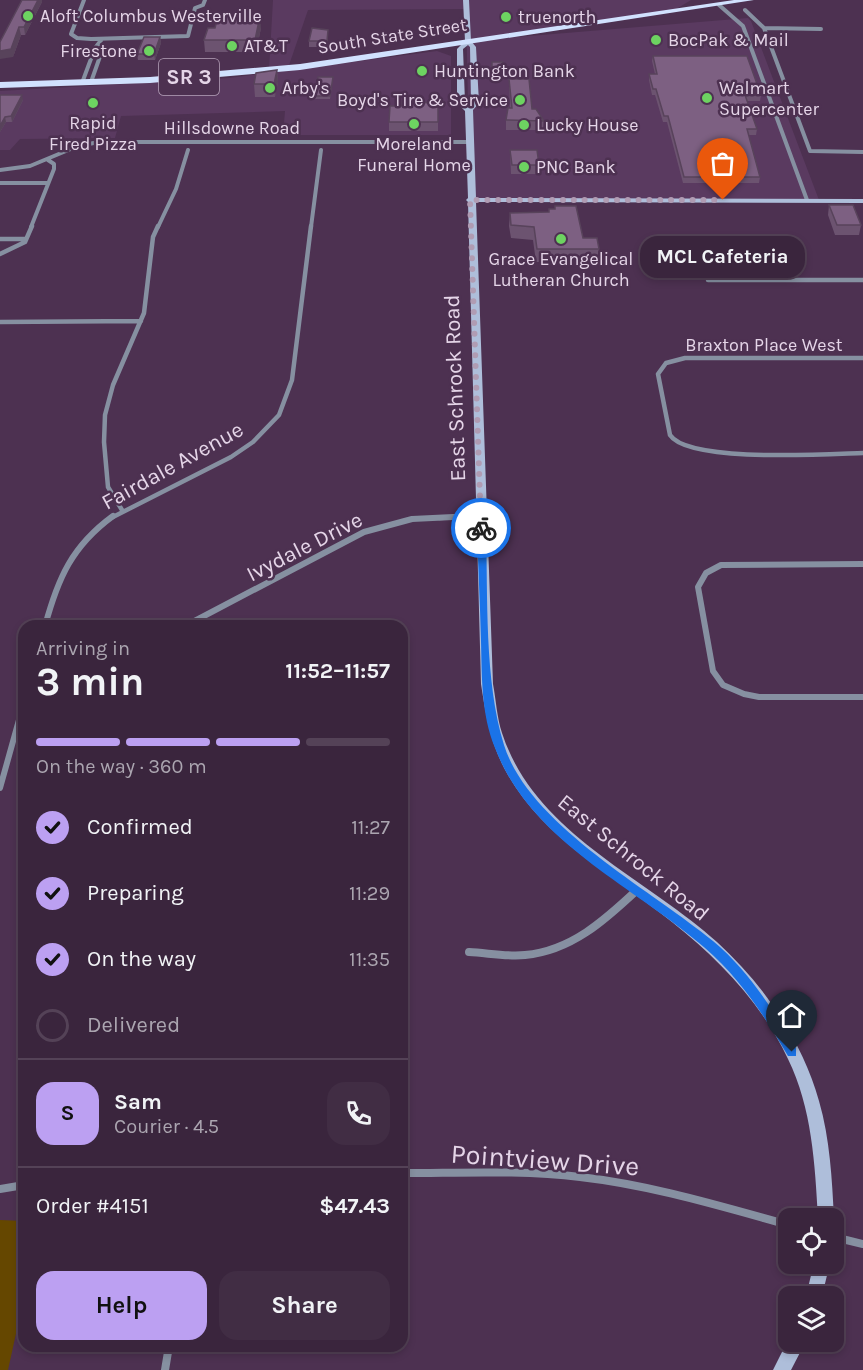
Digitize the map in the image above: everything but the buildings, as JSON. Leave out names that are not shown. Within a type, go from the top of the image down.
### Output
[{"type":"main road","points":[[468,38],[570,20],[731,0]]},
{"type":"main road","points":[[714,2],[750,0]]},
{"type":"main road","name":"South State Street","points":[[0,85],[287,65],[367,51],[636,17],[650,12],[714,2]]},
{"type":"main road","name":"South State Street","points":[[0,77],[127,81],[156,79],[287,65],[468,38]]},
{"type":"main road","points":[[127,81],[134,76],[173,72]]},
{"type":"street","points":[[84,0],[71,34],[77,38],[102,39],[188,36],[195,8],[205,2]]},
{"type":"street","points":[[466,0],[468,38]]},
{"type":"street","points":[[714,2],[743,26],[807,200]]},
{"type":"street","points":[[744,10],[764,27],[810,152],[863,152]]},
{"type":"street","points":[[764,27],[821,29]]},
{"type":"street","name":"East Schrock Road","points":[[469,110],[461,103],[460,49],[468,38],[473,47],[475,103],[469,110],[470,200],[488,702],[499,746],[508,768],[543,816],[587,854],[710,945],[740,976],[784,1036],[800,1068],[814,1107],[823,1146],[826,1208]]},
{"type":"street","points":[[87,79],[95,48],[102,39]]},
{"type":"street","points":[[87,79],[103,48],[99,44]]},
{"type":"street","name":"Hillsdowne Road","points":[[0,170],[30,166],[78,147],[112,141],[470,142]]},
{"type":"street","points":[[122,510],[108,487],[104,442],[105,416],[113,385],[141,321],[148,292],[147,265],[153,237],[176,189],[188,150]]},
{"type":"street","name":"Fairdale Avenue","points":[[47,620],[55,588],[65,566],[97,528],[122,510],[243,450],[279,416],[292,380],[321,150]]},
{"type":"street","points":[[0,254],[15,249],[26,239],[54,164],[48,160]]},
{"type":"street","points":[[0,183],[48,183]]},
{"type":"street","points":[[470,200],[863,201]]},
{"type":"street","points":[[0,239],[26,239]]},
{"type":"street","points":[[708,280],[863,280]]},
{"type":"street","points":[[0,322],[141,321]]},
{"type":"street","name":"Braxton Place West","points":[[863,358],[685,358],[666,363],[658,374],[669,434],[681,445],[707,452],[863,453]]},
{"type":"street","name":"Ivydale Drive","points":[[199,619],[364,532],[412,519],[481,516]]},
{"type":"street","points":[[863,564],[734,564],[710,569],[700,577],[698,587],[713,670],[719,681],[732,691],[760,697],[863,697]]},
{"type":"street","points":[[0,788],[18,724]]},
{"type":"street","points":[[469,952],[525,955],[554,948],[586,933],[637,890]]},
{"type":"street","name":"Pointview Drive","points":[[408,1173],[507,1173],[602,1180],[684,1196],[778,1222]]},
{"type":"street","points":[[0,1189],[18,1186]]},
{"type":"street","points":[[844,1239],[863,1244]]},
{"type":"street","points":[[165,1370],[167,1352]]},
{"type":"street","points":[[782,1370],[791,1352]]},
{"type":"shaded area","points":[[273,0],[691,0],[673,11],[482,40],[748,18],[819,200],[470,200],[466,9],[308,10],[288,68],[269,70]]},
{"type":"shaded area","points":[[437,51],[451,56],[451,135],[283,135],[285,111],[121,116],[115,138],[20,139],[10,150],[0,150],[0,91],[229,78]]},
{"type":"shaded area","points":[[0,1220],[18,1221],[18,1324],[8,1370],[0,1370]]},
{"type":"way so far","points":[[481,528],[470,200],[723,200]]},
{"type":"place","name":"Aloft Columbus Westerville","points":[[28,16]]},
{"type":"place","name":"truenorth","points":[[506,17]]},
{"type":"place","name":"BocPak & Mail","points":[[656,40]]},
{"type":"place","name":"AT&T","points":[[232,46]]},
{"type":"place","name":"Firestone","points":[[149,51]]},
{"type":"place","name":"Huntington Bank","points":[[422,71]]},
{"type":"place","name":"Arby's","points":[[270,88]]},
{"type":"place","name":"Walmart Supercenter","points":[[707,98]]},
{"type":"place","name":"Boyd's Tire & Service","points":[[520,100]]},
{"type":"place","name":"Rapid Fired Pizza","points":[[93,103]]},
{"type":"place","name":"Moreland Funeral Home","points":[[414,124]]},
{"type":"place","name":"Lucky House","points":[[524,125]]},
{"type":"place","name":"PNC Bank","points":[[524,167]]},
{"type":"place","name":"MCL Cafeteria","points":[[723,200]]},
{"type":"place","name":"Grace Evangelical Lutheran Church","points":[[561,239]]},
{"type":"route","points":[[481,528],[488,702],[499,746],[508,768],[543,816],[568,839],[710,945],[740,976],[784,1036],[792,1052]]}]
